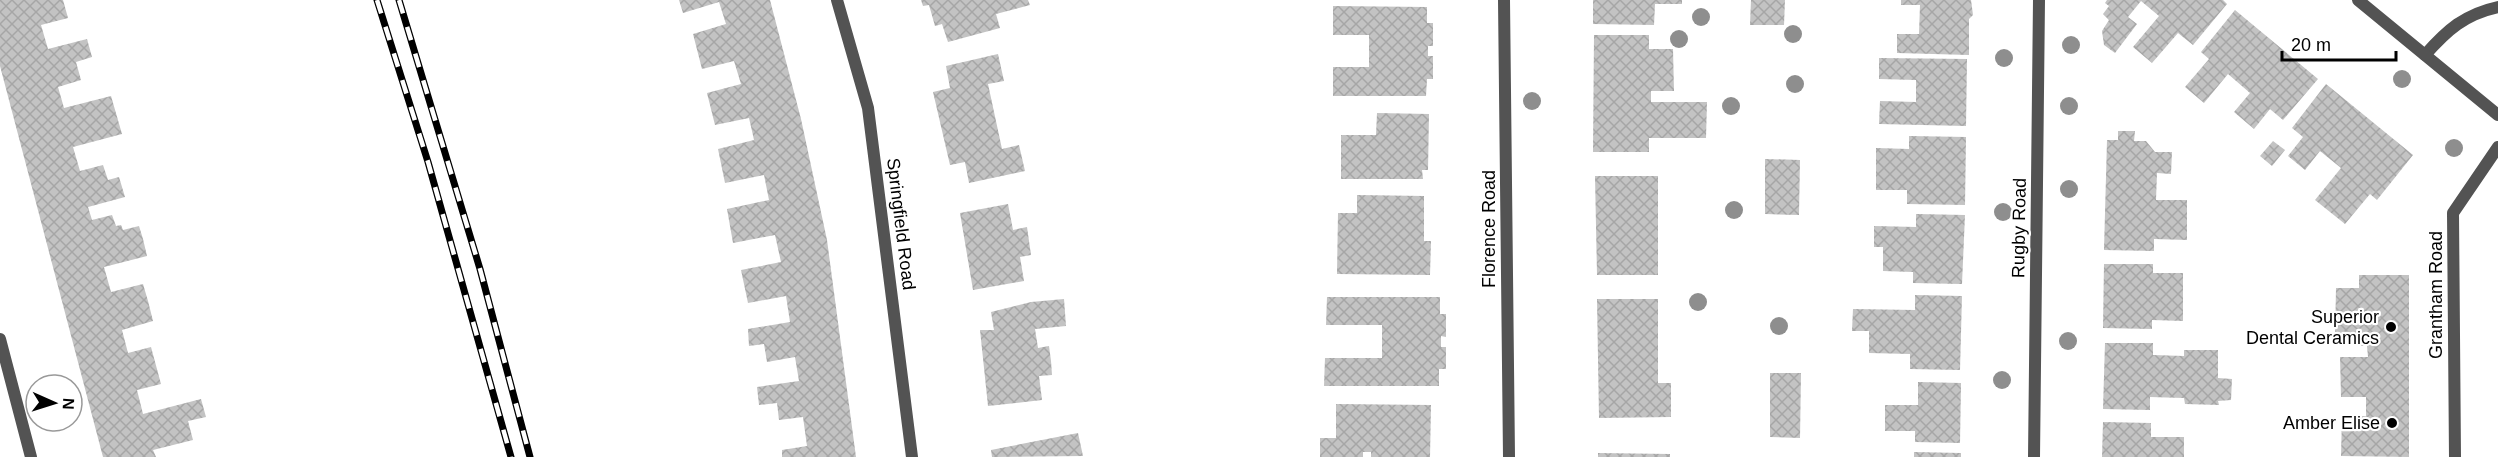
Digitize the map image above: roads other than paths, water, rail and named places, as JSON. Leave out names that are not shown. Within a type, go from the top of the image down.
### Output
[{"type":"street","name":"Springfield Road","points":[[837,0],[868,108],[912,457]]},
{"type":"street","name":"Florence Road","points":[[1504,0],[1509,457]]},
{"type":"street","name":"Rugby Road","points":[[2034,457],[2039,0]]},
{"type":"street","points":[[2358,0],[2498,115]]},
{"type":"street","points":[[2426,55],[2448,29],[2476,12],[2498,7]]},
{"type":"street","name":"Grantham Road","points":[[2455,457],[2453,213],[2498,147]]},
{"type":"street","points":[[0,339],[4,374],[31,457]]},
{"type":"railway","points":[[377,0],[428,162],[511,457]]},
{"type":"railway","points":[[399,0],[480,269],[530,457]]},
{"type":"place","name":"Superior Dental Ceramics","points":[[2391,327]]},
{"type":"place","name":"Amber Elise","points":[[2392,423]]}]
